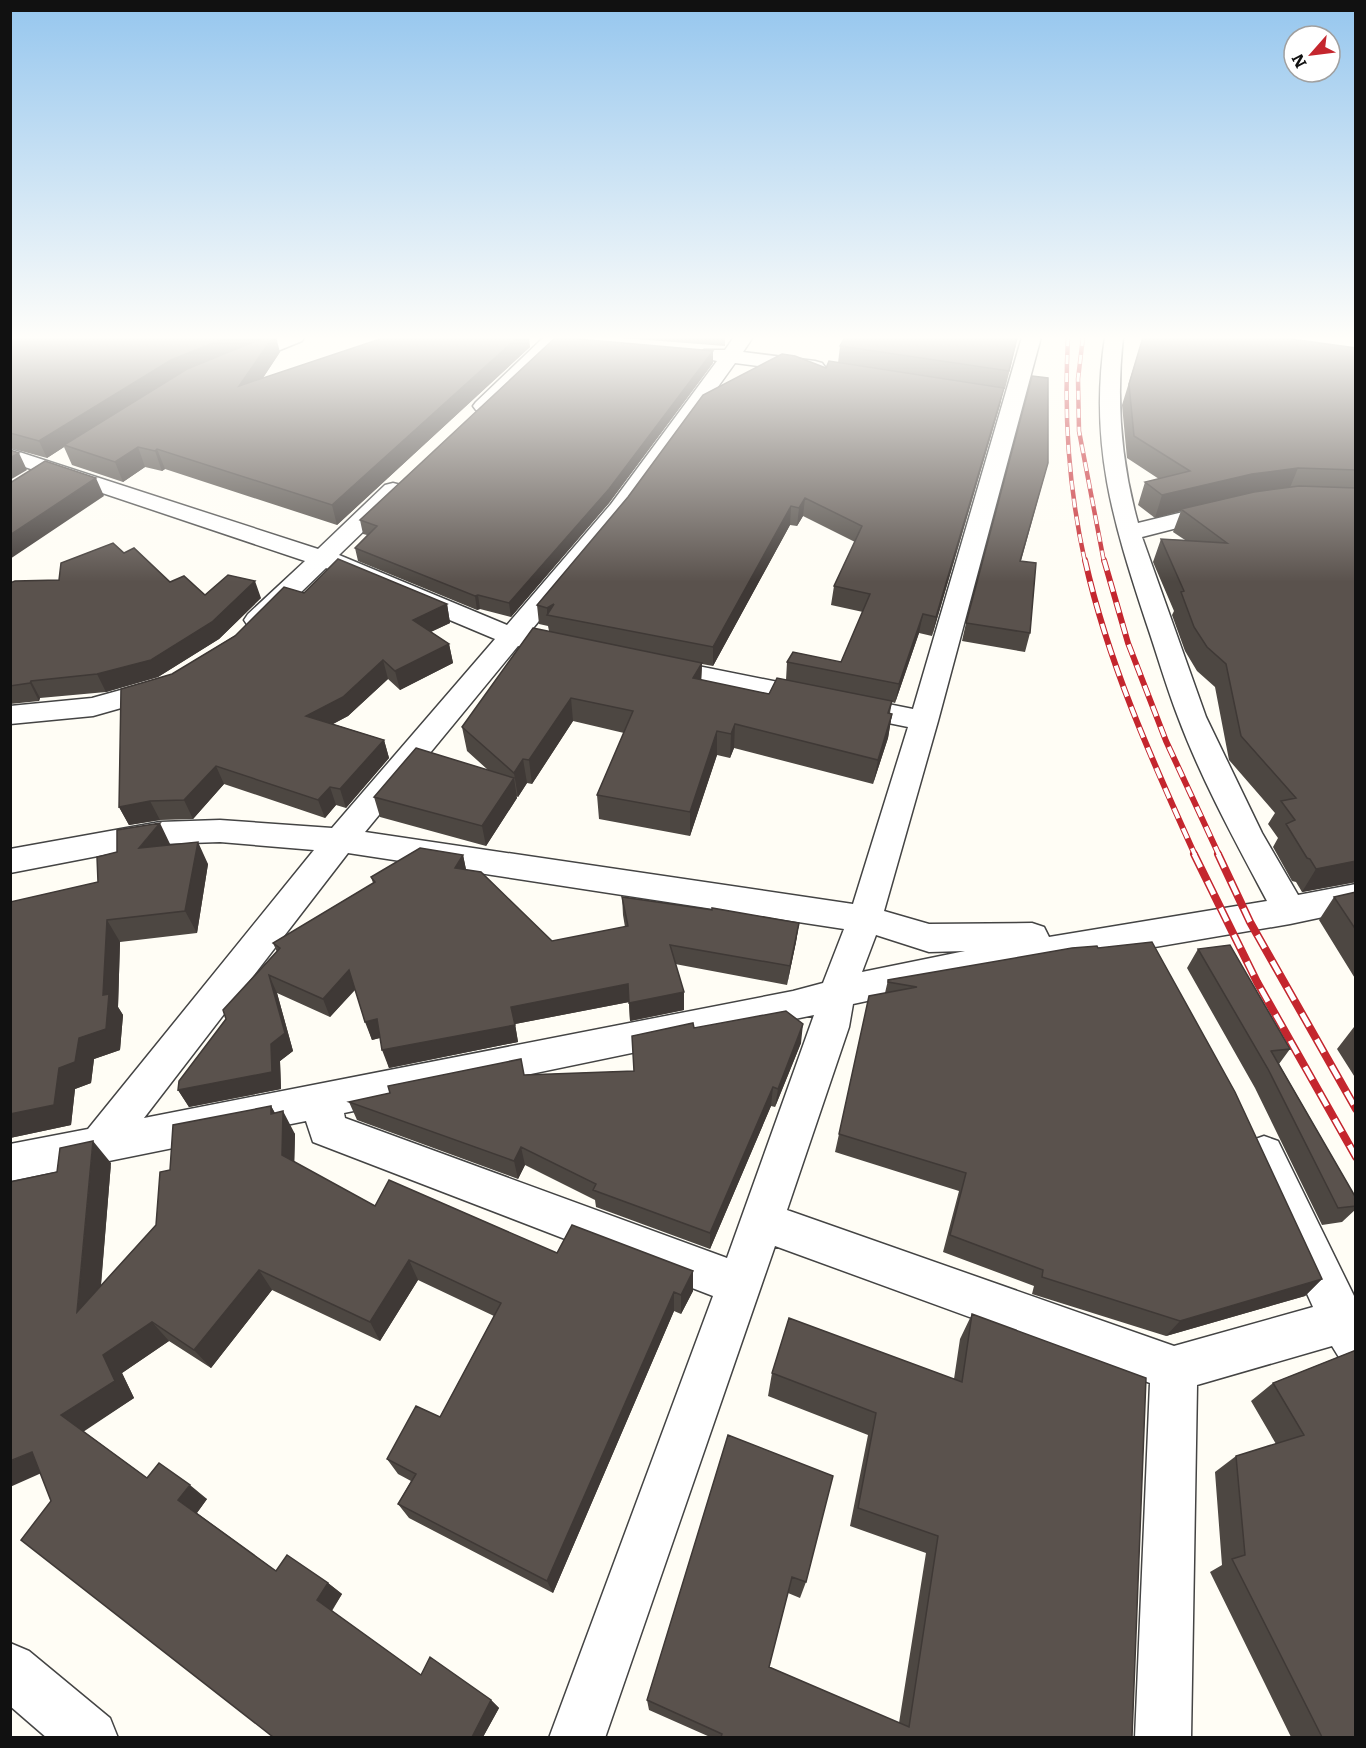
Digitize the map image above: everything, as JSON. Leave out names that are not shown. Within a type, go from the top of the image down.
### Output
[{"type":"street","points":[[464,423],[469,419]]},
{"type":"street","points":[[101,1143],[340,840],[619,509],[684,419]]},
{"type":"street","points":[[577,1737],[762,1221],[830,1027],[837,992],[865,919],[924,721],[998,419]]},
{"type":"street","points":[[1110,419],[1120,503],[1192,717],[1246,833],[1290,911]]},
{"type":"street","points":[[10,455],[340,564],[510,636],[557,646]]},
{"type":"street","points":[[238,639],[319,558],[413,471]]},
{"type":"street","points":[[1129,533],[1244,505]]},
{"type":"street","points":[[638,663],[924,721]]},
{"type":"street","points":[[10,715],[93,707],[169,685],[186,674]]},
{"type":"street","points":[[10,861],[107,842],[182,831],[220,831],[340,840],[865,919],[929,938],[1156,951]]},
{"type":"street","points":[[10,1163],[794,1006],[837,992],[940,968],[1156,951],[1290,911],[1356,897]]},
{"type":"street","points":[[322,1100],[327,1129],[739,1284]]},
{"type":"street","points":[[762,1221],[1174,1369],[1349,1332],[1248,1122]]},
{"type":"street","points":[[1163,1737],[1174,1369]]},
{"type":"street","points":[[10,1670],[90,1737]]},
{"type":"building","points":[[10,419],[76,419],[39,441],[10,433]]},
{"type":"building","points":[[107,419],[428,419],[332,505],[157,449],[155,451],[138,447],[115,462],[64,445]]},
{"type":"building","points":[[469,419],[662,419],[609,489],[509,603],[475,596],[355,548],[377,526],[360,520]]},
{"type":"building","points":[[686,419],[995,419],[936,617],[923,614],[899,684],[787,662],[793,652],[841,662],[870,594],[834,586],[862,526],[805,498],[799,508],[791,506],[713,647],[547,615],[554,604],[547,608],[537,605],[628,497]]},
{"type":"building","points":[[1021,419],[1048,419],[1048,463],[1020,561],[1036,563],[1030,633],[966,623]]},
{"type":"building","points":[[1132,419],[1356,419],[1356,470],[1298,468],[1252,474],[1162,495],[1145,482],[1190,471],[1134,436]]},
{"type":"building","points":[[10,450],[19,453],[10,458]]},
{"type":"building","points":[[45,461],[96,478],[10,535],[10,483]]},
{"type":"building","points":[[1299,486],[1356,488],[1356,861],[1316,869],[1286,824],[1295,820],[1281,801],[1296,798],[1241,736],[1226,664],[1207,647],[1194,627],[1181,592],[1184,591],[1161,539],[1227,543],[1181,509],[1254,492]]},
{"type":"building","points":[[113,543],[124,553],[134,548],[170,582],[184,576],[205,595],[228,575],[255,581],[212,622],[151,660],[97,674],[31,681],[10,686],[10,583],[59,580],[61,563]]},
{"type":"building","points":[[338,559],[447,604],[413,620],[449,644],[395,671],[383,660],[343,697],[306,716],[384,740],[340,789],[330,787],[318,800],[216,766],[184,800],[150,801],[119,807],[121,689],[172,674],[235,636],[284,587],[304,593]]},
{"type":"building","points":[[533,628],[702,663],[693,678],[769,694],[777,678],[892,701],[888,713],[892,714],[878,760],[735,724],[731,734],[717,731],[690,812],[597,795],[633,711],[571,698],[529,760],[523,759],[514,773],[462,727]]},
{"type":"building","points":[[416,748],[514,778],[482,826],[374,797]]},
{"type":"building","points":[[160,823],[139,848],[198,842],[185,911],[107,920],[103,995],[109,994],[106,1029],[79,1038],[75,1062],[59,1068],[54,1105],[10,1114],[10,902],[98,882],[97,857],[117,852],[117,830]]},
{"type":"building","points":[[420,848],[463,855],[455,868],[481,872],[552,941],[628,926],[622,897],[712,910],[712,908],[799,923],[790,966],[670,945],[684,992],[629,1003],[628,984],[511,1007],[515,1025],[382,1050],[377,1019],[365,1022],[349,970],[323,999],[269,975],[285,1033],[271,1044],[272,1072],[178,1090],[179,1081],[226,1019],[223,1010],[280,948],[273,943],[375,882],[371,877]]},
{"type":"building","points":[[1356,892],[1356,930],[1334,897]]},
{"type":"building","points":[[1152,942],[1235,1092],[1322,1279],[1180,1321],[1042,1277],[1043,1270],[950,1235],[966,1173],[839,1134],[869,996],[917,987],[888,982],[888,980],[1072,948],[1097,946],[1098,948]]},
{"type":"building","points":[[1230,945],[1290,1049],[1271,1051],[1356,1198],[1356,1206],[1338,1208],[1268,1069],[1198,949]]},
{"type":"building","points":[[786,1011],[803,1024],[778,1089],[773,1087],[710,1233],[593,1190],[596,1184],[521,1147],[514,1161],[349,1102],[390,1093],[388,1086],[521,1059],[524,1075],[634,1071],[632,1036],[693,1023],[694,1028]]},
{"type":"building","points":[[271,1106],[271,1114],[283,1111],[282,1155],[375,1206],[389,1180],[557,1253],[572,1225],[693,1271],[681,1295],[674,1292],[547,1581],[398,1504],[416,1474],[387,1459],[416,1406],[440,1417],[501,1303],[409,1260],[370,1322],[259,1270],[194,1350],[152,1322],[103,1355],[115,1381],[61,1415],[147,1478],[159,1463],[190,1485],[178,1500],[276,1571],[287,1555],[328,1583],[317,1600],[421,1675],[430,1657],[491,1700],[472,1737],[273,1737],[21,1540],[51,1501],[32,1452],[10,1461],[10,1182],[57,1172],[60,1148],[93,1141],[77,1312],[156,1225],[160,1172],[170,1170],[173,1125]]},
{"type":"building","points":[[972,1314],[1146,1378],[1132,1737],[721,1737],[722,1734],[647,1700],[728,1435],[833,1476],[806,1582],[792,1577],[769,1667],[909,1727],[938,1536],[858,1508],[876,1413],[772,1373],[789,1318],[962,1382]]},
{"type":"building","points":[[1356,1350],[1356,1737],[1322,1737],[1232,1559],[1245,1555],[1236,1456],[1304,1435],[1273,1383]]},
{"type":"railway","points":[[1067,419],[1071,478],[1085,562]]},
{"type":"railway","points":[[1079,419],[1079,431],[1104,562]]},
{"type":"railway","points":[[1085,560],[1119,674],[1147,747],[1195,855]]},
{"type":"railway","points":[[1104,560],[1128,643],[1166,741],[1219,855]]},
{"type":"railway","points":[[1194,854],[1257,982],[1356,1157]]},
{"type":"railway","points":[[1218,854],[1250,922],[1356,1109]]}]
